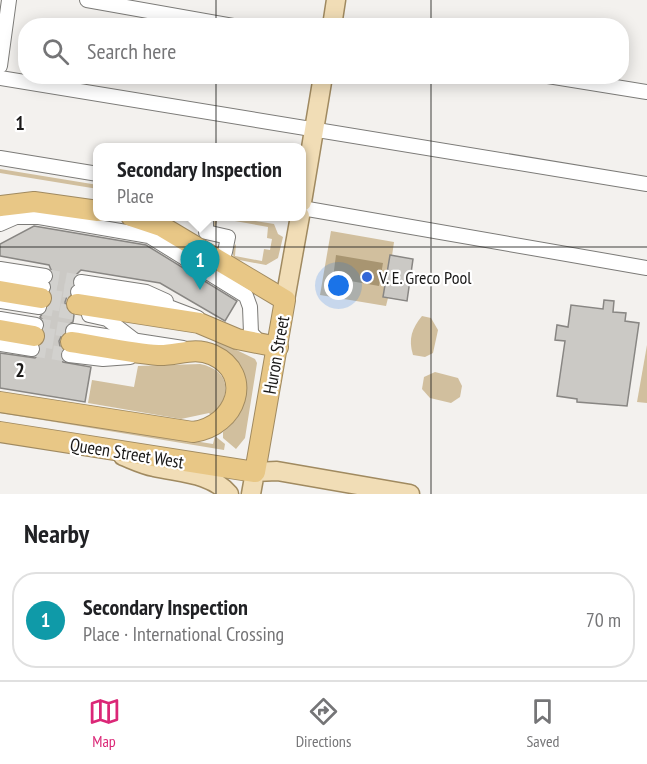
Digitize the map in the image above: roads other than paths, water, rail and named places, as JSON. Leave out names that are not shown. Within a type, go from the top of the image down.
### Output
[{"type":"highway","points":[[5,203],[44,203],[93,210]]},
{"type":"highway","points":[[146,221],[162,226],[219,261],[234,278],[285,300]]},
{"type":"highway","points":[[0,291],[42,292]]},
{"type":"highway","name":"Huron Street","points":[[255,472],[269,346],[285,300]]},
{"type":"highway","points":[[80,301],[216,328],[237,339],[269,346]]},
{"type":"highway","points":[[0,330],[34,336]]},
{"type":"highway","points":[[0,402],[183,431],[201,431],[216,426],[233,407],[236,388],[226,364],[201,351],[160,355],[71,342]]},
{"type":"highway","name":"Queen Street West","points":[[0,432],[255,472]]},
{"type":"main road","points":[[333,18],[336,0]]},
{"type":"main road","points":[[306,178],[322,84]]},
{"type":"main road","name":"Huron Street","points":[[285,300],[299,221]]},
{"type":"main road","points":[[104,450],[151,467],[200,476],[220,485],[229,494]]},
{"type":"main road","points":[[255,472],[277,471],[410,494]]},
{"type":"main road","name":"Huron Street","points":[[251,494],[255,472]]},
{"type":"street","points":[[0,66],[9,0]]},
{"type":"street","points":[[87,0],[188,18]]},
{"type":"street","points":[[0,78],[18,81]]},
{"type":"street","points":[[37,84],[647,184]]},
{"type":"street","points":[[598,84],[647,92]]},
{"type":"street","points":[[0,158],[93,173]]},
{"type":"street","points":[[306,209],[647,268]]},
{"type":"street","points":[[0,224],[16,217],[39,217],[142,234],[156,239],[234,278],[246,296],[250,307],[251,333],[269,346]]},
{"type":"street","points":[[206,221],[206,232],[228,237],[225,252],[219,261]]},
{"type":"street","points":[[0,269],[42,292]]},
{"type":"street","points":[[0,280],[42,292]]},
{"type":"street","points":[[0,301],[42,292]]},
{"type":"street","points":[[80,301],[146,292],[216,328]]},
{"type":"street","points":[[80,301],[137,341]]},
{"type":"street","points":[[71,342],[109,334],[138,313]]},
{"type":"street","points":[[0,319],[34,336]]},
{"type":"street","points":[[99,335],[201,351]]},
{"type":"street","points":[[0,344],[34,336]]},
{"type":"tunnel","points":[[45,276],[81,282]]},
{"type":"tunnel","points":[[43,287],[78,292]]},
{"type":"tunnel","points":[[41,298],[77,304]]},
{"type":"tunnel","points":[[39,307],[75,313]]},
{"type":"tunnel","points":[[36,325],[73,331]]},
{"type":"tunnel","points":[[34,336],[71,342]]},
{"type":"tunnel","points":[[32,349],[69,355]]},
{"type":"place","name":"V. E. Greco Pool","points":[[367,277]]},
{"type":"place","name":"Secondary Inspection","points":[[200,290]]}]
